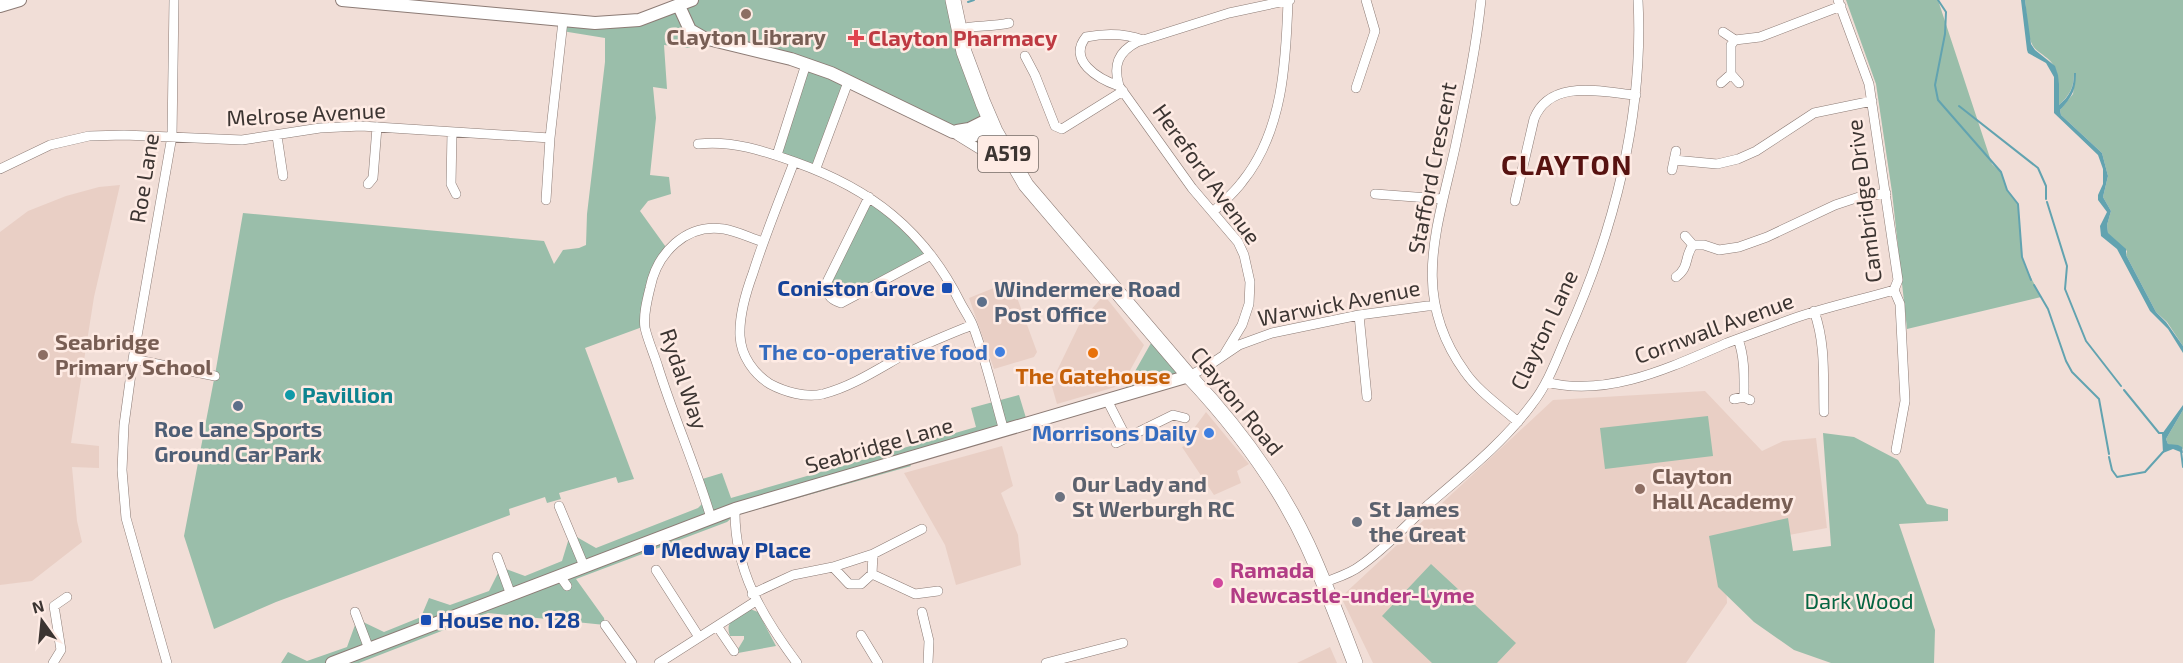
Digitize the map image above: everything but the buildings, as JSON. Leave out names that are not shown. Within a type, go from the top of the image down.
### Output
[{"type":"main road","name":"Clayton Road","points":[[953,0],[971,72],[992,125],[1026,185],[1217,406],[1275,486],[1306,543],[1355,663]]},
{"type":"street","points":[[0,6],[20,0]]},
{"type":"street","name":"Roe Lane","points":[[167,663],[126,518],[123,493],[124,425],[133,359],[172,136],[174,0]]},
{"type":"street","points":[[342,0],[595,23],[631,21],[692,0]]},
{"type":"street","points":[[1213,212],[1242,182],[1260,156],[1268,136],[1276,113],[1282,80],[1289,0]]},
{"type":"street","name":"Hereford Avenue","points":[[1225,353],[1242,325],[1249,303],[1248,267],[1238,242],[1192,188],[1121,89],[1116,76],[1116,66],[1119,56],[1126,48],[1143,40],[1229,13],[1289,0]]},
{"type":"street","points":[[1356,88],[1375,31],[1366,0]]},
{"type":"street","name":"Stafford Crescent","points":[[1481,0],[1466,94],[1434,235],[1432,258],[1436,305],[1443,334],[1465,373],[1518,422]]},
{"type":"street","name":"Clayton Lane","points":[[1323,583],[1359,567],[1487,455],[1518,422],[1546,382],[1586,292],[1600,252],[1630,137],[1640,51],[1638,0]]},
{"type":"street","points":[[1723,32],[1734,40],[1760,37],[1840,3]]},
{"type":"street","name":"Cambridge Drive","points":[[1840,3],[1869,84],[1898,280],[1894,290],[1900,304],[1905,401],[1896,450]]},
{"type":"street","points":[[679,6],[690,30],[704,38],[806,64],[953,132],[997,160]]},
{"type":"street","points":[[546,200],[550,138],[563,21]]},
{"type":"street","points":[[959,29],[975,25],[988,27],[1008,23]]},
{"type":"street","name":"Hereford Avenue","points":[[1121,89],[1081,61],[1078,51],[1081,44],[1086,37],[1102,34],[1129,35],[1143,40]]},
{"type":"street","points":[[1734,40],[1731,45],[1731,74],[1739,83]]},
{"type":"street","points":[[1025,56],[1055,126],[1062,129],[1121,89]]},
{"type":"street","points":[[777,155],[806,64]]},
{"type":"street","points":[[1721,83],[1731,74]]},
{"type":"street","points":[[816,168],[848,82]]},
{"type":"street","points":[[1515,201],[1534,119],[1546,100],[1568,91],[1636,95]]},
{"type":"street","points":[[1672,170],[1675,155],[1717,164],[1738,159],[1766,145],[1814,113],[1872,101]]},
{"type":"street","points":[[953,132],[972,136],[992,125]]},
{"type":"street","points":[[368,184],[373,178],[377,127]]},
{"type":"street","name":"Melrose Avenue","points":[[0,169],[50,145],[89,136],[172,136],[242,140],[320,128],[377,127],[550,138]]},
{"type":"street","points":[[452,132],[451,184],[456,194]]},
{"type":"street","points":[[277,136],[283,176]]},
{"type":"street","points":[[698,144],[724,144],[750,148],[816,168],[869,197],[906,225],[949,279],[972,325],[1004,431]]},
{"type":"street","points":[[794,162],[763,242],[743,306],[740,336],[751,367],[760,378],[780,390],[820,394],[845,387],[907,353],[972,325]]},
{"type":"street","points":[[1685,237],[1693,245],[1704,245],[1719,250],[1739,247],[1767,237],[1835,205],[1859,197],[1886,193]]},
{"type":"street","points":[[1375,194],[1442,199]]},
{"type":"street","points":[[869,197],[827,282],[826,292],[831,300],[841,303],[932,255]]},
{"type":"street","name":"Rydal Way","points":[[711,518],[645,326],[646,303],[651,280],[664,253],[690,233],[706,229],[724,229],[763,242]]},
{"type":"street","points":[[1691,278],[1686,268],[1688,251],[1693,245]]},
{"type":"street","points":[[1676,277],[1686,268]]},
{"type":"street","name":"Cornwall Avenue","points":[[1546,382],[1566,387],[1614,383],[1658,372],[1814,311],[1894,290]]},
{"type":"street","name":"Warwick Avenue","points":[[1189,376],[1208,366],[1225,353],[1254,339],[1306,325],[1359,315],[1436,305]]},
{"type":"street","points":[[1814,311],[1821,330],[1823,349],[1822,412]]},
{"type":"street","points":[[1359,315],[1367,397]]},
{"type":"street","points":[[1242,325],[1254,339]]},
{"type":"street","points":[[1738,339],[1743,362],[1742,398]]},
{"type":"street","points":[[133,359],[215,376]]},
{"type":"street","name":"Seabridge Lane","points":[[333,663],[735,509],[1189,376]]},
{"type":"street","points":[[1107,400],[1126,437]]},
{"type":"street","points":[[1905,401],[1917,403]]},
{"type":"street","points":[[1116,443],[1173,415],[1185,418]]},
{"type":"street","points":[[559,506],[584,566]]},
{"type":"street","points":[[735,509],[744,576],[754,598],[797,663]]},
{"type":"street","points":[[659,663],[717,626],[754,598],[793,575],[833,567],[873,555],[922,530]]},
{"type":"street","points":[[833,567],[849,584],[861,584],[872,574],[873,555]]},
{"type":"street","points":[[496,557],[511,595]]},
{"type":"street","points":[[656,570],[699,637]]},
{"type":"street","points":[[872,574],[915,594],[938,591]]},
{"type":"street","points":[[560,576],[567,586]]},
{"type":"street","points":[[53,663],[61,650],[54,606],[67,597]]},
{"type":"street","points":[[355,612],[369,649]]},
{"type":"street","points":[[922,612],[928,641],[928,663]]},
{"type":"street","points":[[605,626],[632,663]]},
{"type":"street","points":[[717,626],[732,648],[740,638]]},
{"type":"street","points":[[861,635],[878,663]]},
{"type":"street","points":[[1046,663],[1123,643]]},
{"type":"shaded area","name":"Seabridge Primary School","points":[[120,185],[94,297],[71,443],[99,446],[99,468],[72,467],[77,521],[82,542],[32,581],[0,585],[0,232],[28,211],[66,196],[99,187]]},
{"type":"shaded area","points":[[1011,281],[1037,352],[1034,357],[994,369],[969,298]]},
{"type":"shaded area","points":[[1104,295],[1144,345],[1122,385],[1057,404],[1051,383],[1081,321]]},
{"type":"shaded area","name":"Clayton Hall Academy","points":[[1705,391],[1762,451],[1783,441],[1816,438],[1827,528],[1724,547],[1727,603],[1686,663],[1373,663],[1341,597],[1553,400]]},
{"type":"shaded area","points":[[1206,412],[1249,464],[1237,471],[1241,483],[1214,495],[1182,447],[1192,442],[1195,427]]},
{"type":"shaded area","points":[[1002,446],[1013,486],[1001,493],[1018,535],[1021,565],[956,585],[945,545],[904,473]]},
{"type":"shaded area","points":[[1330,647],[1337,663],[1297,663]]},
{"type":"green space","points":[[692,0],[953,0],[1008,153],[997,160],[848,83],[816,168],[777,155],[806,64],[694,34],[690,48],[664,45],[667,89],[653,87],[656,118],[650,175],[669,177],[671,194],[648,201],[640,211],[668,250],[658,263],[645,326],[585,348],[634,479],[618,483],[616,477],[559,493],[561,499],[547,503],[545,497],[509,509],[510,515],[276,602],[214,629],[184,536],[243,213],[544,241],[554,264],[563,250],[586,245],[587,214],[605,62],[605,38],[562,31],[563,21],[618,23]]},
{"type":"green space","points":[[1846,0],[1938,0],[1992,164],[2001,172],[2007,190],[2018,204],[2022,257],[2041,297],[1907,329],[1892,192],[1876,84]]},
{"type":"green space","points":[[2025,0],[2183,0],[2183,346],[2167,322],[2156,312],[2126,255],[2127,251],[2108,234],[2107,225],[2111,211],[2103,197],[2108,176],[2102,153],[2061,115],[2060,110],[2073,94],[2076,73],[2074,73],[2070,91],[2058,106],[2057,74],[2052,63],[2031,42]]},
{"type":"green space","points":[[869,197],[931,255],[853,298],[831,300],[827,282]]},
{"type":"green space","points":[[1155,336],[1189,376],[1121,396]]},
{"type":"green space","points":[[1019,395],[1026,418],[907,459],[911,466],[734,516],[727,522],[576,579],[604,618],[605,625],[488,613],[359,663],[281,663],[288,652],[307,661],[347,647],[355,625],[361,621],[384,632],[421,617],[429,598],[450,605],[489,591],[501,567],[525,576],[562,561],[569,538],[575,536],[596,548],[698,508],[706,500],[699,480],[722,473],[731,498],[976,427],[971,408]]},
{"type":"green space","points":[[2183,410],[2183,449],[2168,444],[2166,439]]},
{"type":"green space","points":[[1708,416],[1713,456],[1605,469],[1600,428]]},
{"type":"green space","name":"Dark Wood","points":[[1823,433],[1854,437],[1898,460],[1927,504],[1948,509],[1948,521],[1899,524],[1935,630],[1934,663],[1831,663],[1794,650],[1754,622],[1718,587],[1709,536],[1788,518],[1793,551],[1831,546]]},
{"type":"green space","points":[[1431,564],[1516,643],[1497,663],[1432,663],[1382,616]]},
{"type":"green space","points":[[750,609],[758,612],[776,646],[738,653],[744,636],[730,636],[729,626],[733,619]]},
{"type":"water","points":[[2021,0],[2025,0],[2031,44],[2055,66],[2059,84],[2059,105],[2071,91],[2074,73],[2076,73],[2074,89],[2060,110],[2061,115],[2102,153],[2108,176],[2103,197],[2111,211],[2107,225],[2108,233],[2126,249],[2126,255],[2156,312],[2183,346],[2183,353],[2168,329],[2150,311],[2117,249],[2101,236],[2100,226],[2107,212],[2098,200],[2103,184],[2103,169],[2098,155],[2054,113],[2054,77],[2046,63],[2028,53]]},
{"type":"water","points":[[2183,405],[2183,410],[2166,439],[2168,444],[2182,447],[2183,453],[2173,449],[2163,453],[2162,434]]},
{"type":"waterway","points":[[968,2],[974,0]]},
{"type":"waterway","points":[[1938,0],[1946,12],[1945,34],[1935,85],[1938,100],[2001,172],[2007,190],[2018,204],[2022,257],[2031,280]]},
{"type":"waterway","points":[[1959,106],[2038,168],[2046,186],[2046,199]]},
{"type":"waterway","points":[[2047,202],[2067,266],[2065,289],[2086,341],[2121,386]]},
{"type":"waterway","points":[[2034,285],[2048,309],[2072,372],[2099,399],[2109,454]]},
{"type":"waterway","points":[[2124,390],[2159,433],[2164,433]]},
{"type":"waterway","points":[[2181,451],[2183,467]]},
{"type":"waterway","points":[[2109,457],[2112,470],[2117,477],[2145,472],[2163,452]]},
{"type":"place","name":"Clayton Library","points":[[746,14]]},
{"type":"place","name":"Clayton Pharmacy","points":[[856,38]]},
{"type":"place","name":"Coniston Grove","points":[[947,288]]},
{"type":"place","name":"Windermere Road Post Office","points":[[982,302]]},
{"type":"place","name":"The co-operative food","points":[[1000,352]]},
{"type":"place","name":"The Gatehouse","points":[[1093,353]]},
{"type":"place","name":"Seabridge Primary School","points":[[43,355]]},
{"type":"place","name":"Pavillion","points":[[290,395]]},
{"type":"place","name":"Roe Lane Sports Ground Car Park","points":[[238,406]]},
{"type":"place","name":"Morrisons Daily","points":[[1209,433]]},
{"type":"place","name":"Clayton Hall Academy","points":[[1640,489]]},
{"type":"place","name":"Our Lady and St Werburgh RC","points":[[1060,497]]},
{"type":"place","name":"St James the Great","points":[[1357,522]]},
{"type":"place","name":"Medway Place","points":[[649,550]]},
{"type":"place","name":"Ramada Newcastle-under-Lyme","points":[[1218,583]]},
{"type":"place","name":"House no. 128","points":[[426,620]]},
{"type":"district","name":"CLAYTON","points":[[1567,165]]}]
